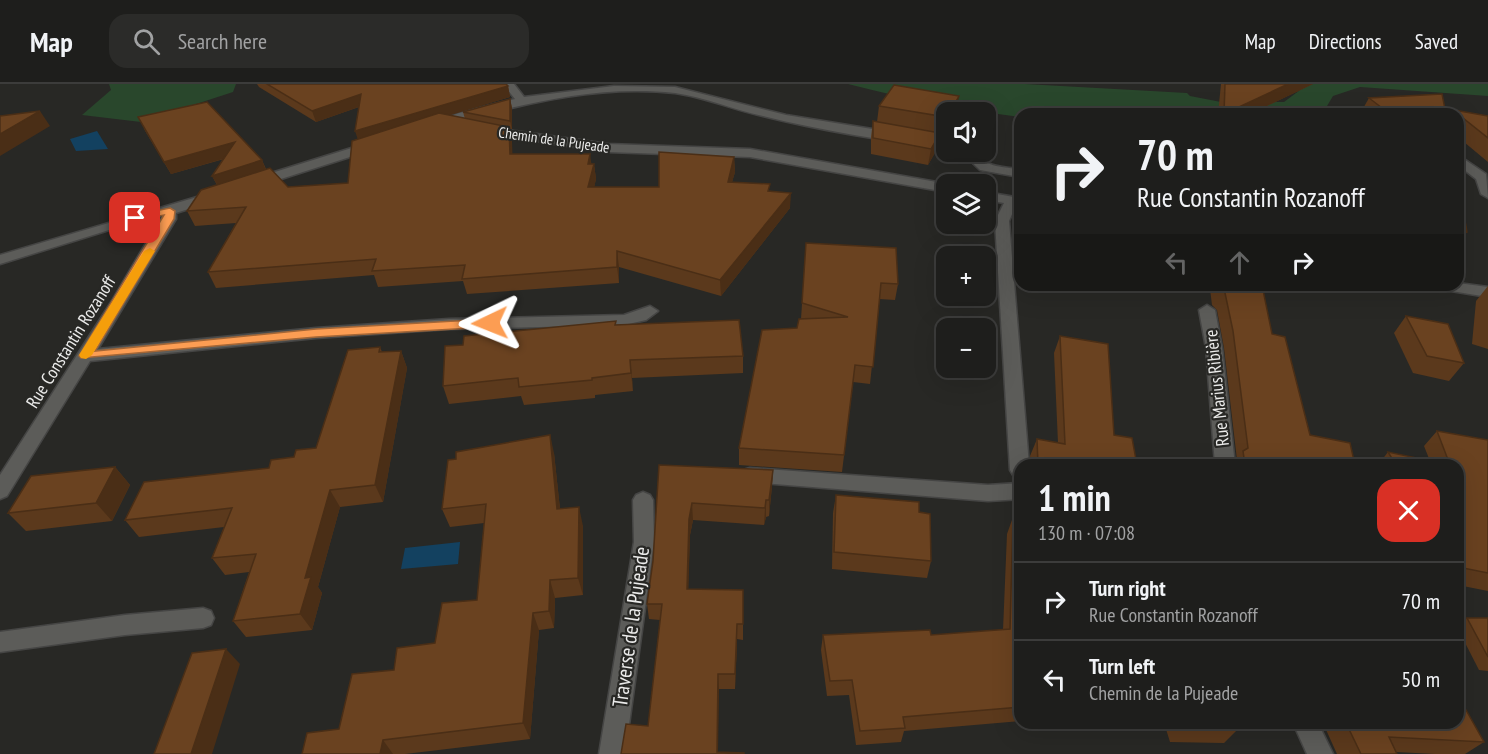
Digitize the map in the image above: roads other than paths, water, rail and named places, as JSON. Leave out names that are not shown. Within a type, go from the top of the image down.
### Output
[{"type":"street","points":[[508,84],[521,100]]},
{"type":"street","points":[[421,129],[521,100],[579,89],[625,87],[675,90],[764,113],[936,143]]},
{"type":"street","name":"Chemin de la Pujeade","points":[[443,121],[495,133],[608,148],[750,153],[936,186]]},
{"type":"street","points":[[0,260],[135,218],[170,211],[387,140]]},
{"type":"street","points":[[974,162],[990,170],[1014,172]]},
{"type":"street","points":[[1464,164],[1482,177],[1488,194]]},
{"type":"street","points":[[996,198],[1014,201]]},
{"type":"street","points":[[1014,204],[1002,221],[1019,459]]},
{"type":"street","name":"Rue Constantin Rozanoff","points":[[0,491],[86,356],[169,219],[170,211]]},
{"type":"street","points":[[1464,288],[1488,292]]},
{"type":"street","name":"Rue Marius Ribière","points":[[1207,310],[1214,348],[1224,459]]},
{"type":"street","points":[[86,356],[316,333],[449,324],[624,320],[640,317],[650,311]]},
{"type":"street","points":[[733,474],[988,493],[1014,491]]},
{"type":"street","name":"Traverse de la Pujeade","points":[[612,754],[644,542],[643,500]]},
{"type":"street","points":[[0,642],[125,625],[203,618]]},
{"type":"street","points":[[1308,729],[1320,754]]},
{"type":"water","points":[[97,131],[108,149],[76,151],[70,139]]},
{"type":"water","points":[[460,542],[458,564],[401,569],[405,548]]}]
